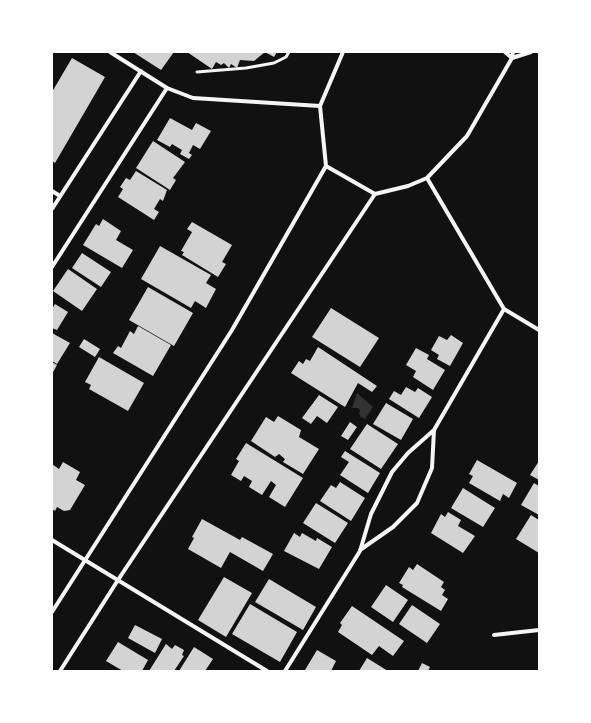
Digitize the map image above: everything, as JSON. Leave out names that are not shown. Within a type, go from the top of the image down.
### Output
[{"type":"street","points":[[110,52],[167,88],[193,98],[320,106]]},
{"type":"street","points":[[52,612],[232,330],[326,166],[320,106],[344,52]]},
{"type":"street","points":[[504,52],[512,58]]},
{"type":"street","points":[[60,671],[118,580],[374,194],[408,186],[427,178],[467,136],[512,58],[513,52]]},
{"type":"street","points":[[512,58],[531,52]]},
{"type":"street","points":[[52,209],[140,72]]},
{"type":"street","points":[[52,267],[167,88]]},
{"type":"street","points":[[326,166],[374,194]]},
{"type":"street","points":[[427,178],[504,309],[539,330]]},
{"type":"street","points":[[52,191],[60,196]]},
{"type":"street","points":[[285,671],[360,551],[371,514],[392,472],[408,453],[434,430],[504,309]]},
{"type":"street","points":[[360,551],[393,527],[417,503],[432,468],[434,430]]},
{"type":"street","points":[[52,540],[267,671]]},
{"type":"street","points":[[494,635],[539,630]]},
{"type":"lane","points":[[198,72],[246,68],[274,63],[286,57],[289,52]]},
{"type":"shaded area","points":[[357,393],[373,407],[365,419],[359,414],[360,410],[358,408],[352,408]]},
{"type":"building","points":[[133,52],[174,52],[161,70]]},
{"type":"building","points":[[187,52],[265,52],[254,61],[240,60],[237,68],[231,64],[229,68],[224,63],[221,65],[216,62],[212,69]]},
{"type":"building","points":[[265,52],[277,52],[274,57]]},
{"type":"building","points":[[72,58],[105,77],[55,163],[52,161],[52,92]]},
{"type":"building","points":[[170,118],[192,130],[196,123],[211,131],[200,149],[193,145],[189,153],[192,155],[189,159],[180,154],[182,150],[172,144],[170,147],[157,140]]},
{"type":"building","points":[[153,141],[185,162],[173,178],[176,180],[170,190],[136,168]]},
{"type":"building","points":[[136,171],[167,190],[163,201],[160,199],[154,209],[159,212],[154,220],[118,197],[123,189],[120,187],[126,178],[130,180]]},
{"type":"building","points":[[103,219],[121,231],[116,240],[133,250],[122,268],[83,245],[96,224],[99,226]]},
{"type":"building","points":[[192,222],[232,245],[222,262],[226,264],[218,277],[182,255],[184,252],[181,251],[192,232],[187,229]]},
{"type":"building","points":[[160,246],[211,275],[206,283],[216,289],[206,308],[195,301],[191,308],[141,279]]},
{"type":"building","points":[[82,253],[111,272],[101,287],[72,268]]},
{"type":"building","points":[[68,269],[97,289],[82,311],[53,291]]},
{"type":"building","points":[[148,287],[193,313],[174,346],[129,320]]},
{"type":"building","points":[[55,304],[68,312],[57,330],[52,328],[52,309]]},
{"type":"building","points":[[331,308],[379,338],[360,367],[312,337]]},
{"type":"building","points":[[138,326],[171,345],[153,376],[113,353],[118,346],[121,348],[130,331],[134,334]]},
{"type":"building","points":[[52,333],[70,343],[57,364],[52,361]]},
{"type":"building","points":[[451,335],[463,343],[450,366],[437,359],[439,355],[431,350],[439,336],[447,340]]},
{"type":"building","points":[[84,339],[100,349],[95,357],[79,347]]},
{"type":"building","points":[[318,347],[377,386],[372,392],[358,383],[345,407],[291,373],[299,361],[303,364],[306,359],[310,361]]},
{"type":"building","points":[[416,348],[429,355],[427,359],[445,370],[433,390],[413,377],[416,371],[406,365]]},
{"type":"building","points":[[99,357],[144,383],[128,411],[89,389],[91,385],[85,382]]},
{"type":"building","points":[[52,362],[57,365],[52,374]]},
{"type":"building","points":[[406,387],[415,392],[418,388],[432,397],[419,418],[389,399],[394,391],[401,395]]},
{"type":"building","points":[[319,395],[338,407],[327,423],[317,416],[311,424],[302,418]]},
{"type":"building","points":[[386,403],[413,419],[401,440],[373,424]]},
{"type":"building","points":[[278,416],[301,430],[299,437],[319,449],[303,474],[283,462],[285,459],[279,454],[275,457],[251,441],[266,417],[274,422]]},
{"type":"building","points":[[350,422],[357,427],[348,440],[341,436]]},
{"type":"building","points":[[367,424],[398,444],[381,469],[350,449]]},
{"type":"building","points":[[246,443],[303,478],[285,507],[269,497],[276,485],[271,481],[262,495],[249,487],[252,481],[244,476],[241,481],[231,475],[239,461],[236,459]]},
{"type":"building","points":[[345,451],[380,473],[368,493],[340,475],[349,462],[341,457]]},
{"type":"building","points":[[477,460],[517,483],[509,498],[503,494],[500,501],[469,483],[473,476],[469,474]]},
{"type":"building","points":[[539,461],[539,480],[530,475]]},
{"type":"building","points":[[63,462],[80,472],[76,480],[85,485],[70,510],[64,511],[57,507],[55,511],[52,509],[52,464],[59,469]]},
{"type":"building","points":[[340,482],[365,498],[351,521],[320,501],[331,485],[336,488]]},
{"type":"building","points":[[534,483],[539,486],[539,515],[521,505]]},
{"type":"building","points":[[463,488],[495,508],[483,527],[451,508]]},
{"type":"building","points":[[316,503],[348,523],[335,543],[303,523]]},
{"type":"building","points":[[448,512],[461,520],[458,526],[475,536],[463,553],[431,533],[441,514],[445,517]]},
{"type":"building","points":[[531,515],[539,520],[539,553],[516,539]]},
{"type":"building","points":[[202,519],[240,540],[242,537],[273,554],[263,571],[230,552],[221,568],[188,549],[194,538],[192,537]]},
{"type":"building","points":[[294,533],[300,537],[302,533],[316,541],[317,538],[332,547],[319,569],[284,551]]},
{"type":"building","points":[[417,564],[444,582],[441,587],[445,590],[442,595],[448,599],[441,611],[402,587],[403,585],[399,583],[409,567],[413,570]]},
{"type":"building","points":[[224,577],[252,593],[226,637],[198,620]]},
{"type":"building","points":[[269,579],[316,607],[303,630],[255,602]]},
{"type":"building","points":[[386,585],[408,600],[393,622],[371,607]]},
{"type":"building","points":[[250,604],[297,632],[280,662],[232,634]]},
{"type":"building","points":[[412,605],[440,624],[427,643],[399,624]]},
{"type":"building","points":[[352,606],[404,641],[393,656],[379,646],[372,655],[338,632],[342,625],[340,623]]},
{"type":"building","points":[[135,625],[162,639],[155,653],[128,638]]},
{"type":"building","points":[[118,642],[148,660],[142,671],[123,671],[106,661]]},
{"type":"building","points":[[166,644],[172,649],[175,645],[184,650],[182,655],[184,656],[174,671],[149,671]]},
{"type":"building","points":[[194,647],[213,659],[205,671],[179,671]]},
{"type":"building","points":[[317,650],[336,661],[331,671],[305,670]]},
{"type":"building","points":[[367,658],[388,671],[359,671]]},
{"type":"building","points":[[422,663],[430,667],[428,671],[418,671]]}]
